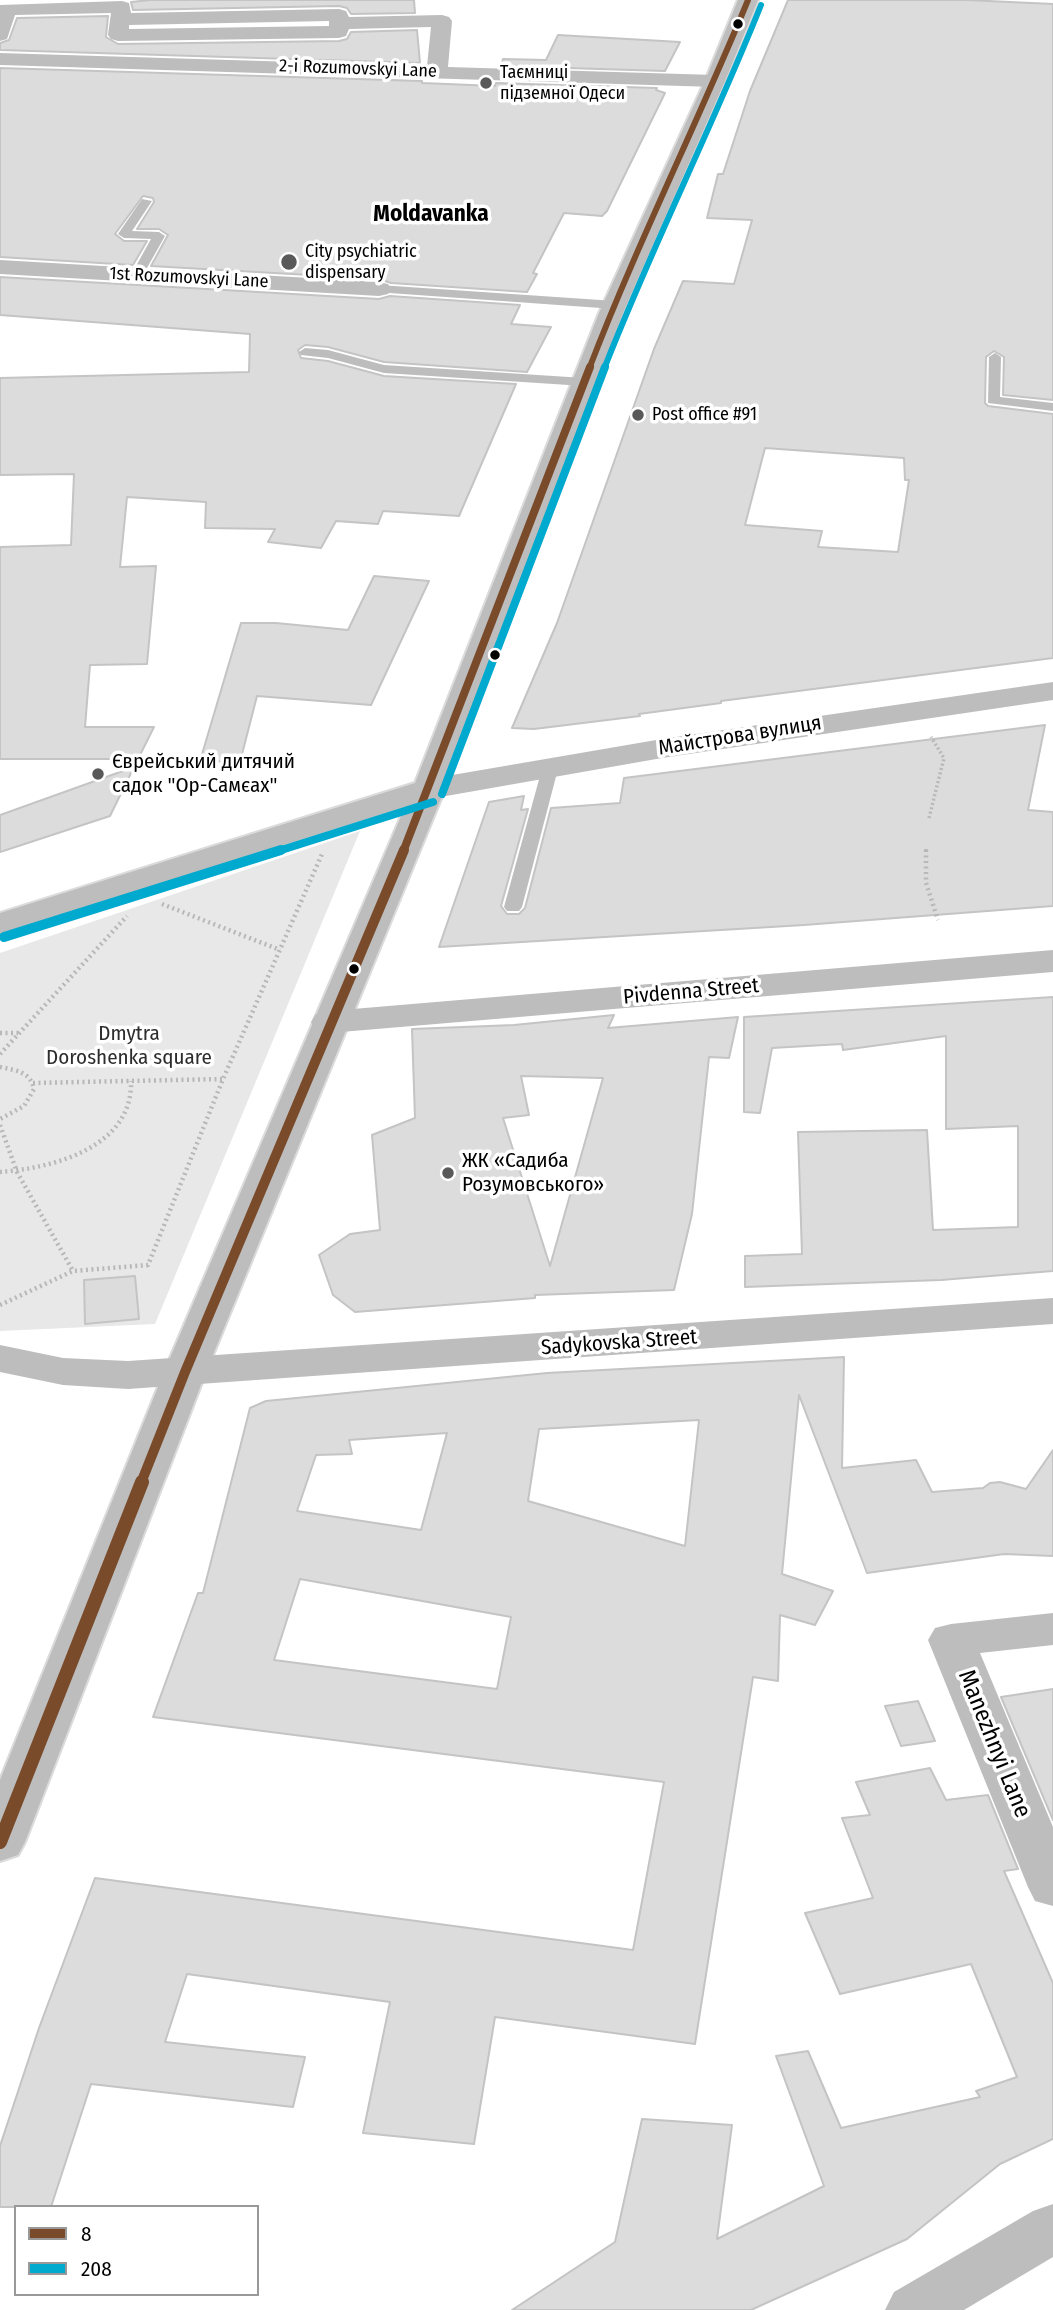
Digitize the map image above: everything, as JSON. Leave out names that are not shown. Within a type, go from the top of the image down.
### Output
[{"type":"street","points":[[0,1842],[185,1372],[329,1022],[429,789],[615,304],[715,81],[748,0]]},
{"type":"street","points":[[0,35],[7,9],[122,7],[114,62]]},
{"type":"street","points":[[119,27],[339,32],[339,23],[442,21],[437,72]]},
{"type":"street","name":"2-i Rozumovskyi Lane","points":[[0,59],[715,81]]},
{"type":"street","name":"1st Rozumovskyi Lane","points":[[0,267],[379,289]]},
{"type":"street","name":"Майстрова вулиця","points":[[0,924],[429,789],[551,765],[741,734],[1053,691]]},
{"type":"street","name":"Pivdenna Street","points":[[329,1022],[1053,961]]},
{"type":"street","name":"Sadykovska Street","points":[[185,1372],[1053,1311]]},
{"type":"street","points":[[0,1358],[31,1368],[80,1375],[185,1372]]},
{"type":"street","name":"Manezhnyi Lane","points":[[1053,1629],[951,1640],[1053,1888]]},
{"type":"street","points":[[914,2310],[1053,2228]]},
{"type":"lane","points":[[137,275],[159,236],[124,234],[146,201]]},
{"type":"lane","points":[[379,289],[615,304]]},
{"type":"lane","points":[[305,352],[328,354],[384,369],[584,382]]},
{"type":"lane","points":[[995,357],[993,400],[1053,407]]},
{"type":"lane","points":[[513,907],[551,765]]},
{"type":"path","points":[[929,818],[944,758],[930,735]]},
{"type":"path","points":[[0,1305],[73,1271],[148,1265],[223,1079],[326,844]]},
{"type":"path","points":[[926,849],[926,883],[938,920]]},
{"type":"path","points":[[158,903],[280,950]]},
{"type":"path","points":[[0,1054],[131,912]]},
{"type":"path","points":[[0,1033],[19,1033]]},
{"type":"path","points":[[0,1067],[24,1073],[33,1083],[35,1093],[29,1104],[15,1114],[0,1119]]},
{"type":"path","points":[[33,1083],[223,1079]]},
{"type":"path","points":[[0,1172],[17,1172],[58,1163],[100,1140],[117,1126],[130,1104],[131,1081]]},
{"type":"path","points":[[0,1125],[17,1172],[73,1271]]},
{"type":"green space","name":"Dmytra Doroshenka square","points":[[360,831],[155,1324],[0,1331],[0,953]]},
{"type":"building","points":[[414,0],[415,13],[351,14],[347,8],[339,6],[133,10],[131,2]]},
{"type":"building","points":[[788,0],[967,0],[1053,4],[1053,400],[1003,395],[1004,357],[994,351],[986,357],[985,403],[988,406],[1053,414],[1053,658],[721,701],[639,714],[640,716],[534,729],[512,728],[557,623],[654,349],[683,281],[734,284],[752,220],[707,218],[718,174],[723,174],[750,91]],"holes":[[[765,448],[904,458],[905,480],[909,480],[898,552],[818,547],[822,531],[745,525]]]},
{"type":"building","points":[[108,16],[106,37],[118,44],[339,41],[347,39],[351,32],[417,30],[420,63],[0,50],[0,43],[9,40],[17,18]]},
{"type":"building","points":[[558,35],[680,42],[665,71],[501,66],[503,59],[546,60]]},
{"type":"building","points":[[0,68],[422,81],[495,86],[496,83],[657,88],[656,90],[665,93],[607,211],[602,216],[564,213],[533,273],[537,274],[527,292],[391,283],[379,279],[151,266],[168,235],[159,229],[137,229],[154,202],[153,198],[143,196],[115,234],[124,241],[147,241],[133,265],[0,257]]},
{"type":"building","points":[[0,277],[520,305],[511,324],[551,327],[527,372],[384,362],[328,347],[305,345],[298,350],[301,358],[328,361],[384,376],[516,384],[459,516],[383,511],[378,524],[336,521],[321,548],[268,542],[275,529],[205,528],[206,502],[127,497],[120,567],[156,566],[147,664],[90,665],[85,727],[154,727],[139,757],[141,759],[0,759],[0,547],[71,545],[74,474],[0,475],[0,378],[249,372],[250,334],[0,315]]},
{"type":"building","points":[[374,576],[429,581],[371,705],[257,696],[240,762],[200,761],[241,623],[276,623],[348,630]]},
{"type":"building","points":[[1045,725],[1028,810],[1053,812],[1053,906],[804,925],[439,947],[489,802],[524,796],[521,810],[528,809],[501,906],[507,914],[519,914],[525,908],[551,808],[620,803],[624,778]]},
{"type":"building","points":[[134,767],[110,816],[0,852],[0,815]]},
{"type":"building","points":[[1053,997],[1053,1271],[941,1280],[745,1287],[745,1256],[802,1254],[798,1132],[927,1130],[933,1230],[1018,1227],[1018,1126],[946,1129],[946,1036],[843,1050],[842,1044],[772,1048],[760,1113],[744,1112],[744,1017]]},
{"type":"building","points":[[614,1015],[608,1028],[738,1017],[729,1058],[709,1057],[692,1214],[674,1290],[535,1295],[535,1298],[355,1312],[333,1295],[319,1255],[350,1234],[380,1230],[372,1135],[415,1118],[412,1029],[514,1025]],"holes":[[[521,1076],[603,1078],[550,1266],[503,1118],[529,1115]]]},
{"type":"building","points":[[135,1276],[139,1319],[85,1324],[84,1280]]},
{"type":"building","points":[[844,1357],[842,1468],[916,1460],[932,1492],[983,1488],[990,1483],[1000,1482],[1026,1489],[1053,1450],[1053,1556],[1004,1554],[867,1573],[799,1395],[782,1574],[833,1591],[815,1625],[780,1615],[778,1681],[753,1677],[695,2044],[495,2017],[474,2144],[363,2133],[390,2002],[187,1974],[165,2042],[305,2057],[293,2107],[91,2084],[52,2205],[0,2207],[0,2146],[39,2028],[95,1878],[633,1950],[664,1782],[153,1717],[198,1593],[203,1593],[250,1408],[266,1401],[547,1373]],"holes":[[[699,1420],[685,1546],[528,1501],[539,1429]],[[447,1433],[421,1530],[297,1511],[316,1455],[352,1454],[349,1440]],[[300,1579],[511,1617],[497,1689],[274,1660]]]},
{"type":"building","points":[[1053,1689],[1053,1820],[1001,1697]]},
{"type":"building","points":[[918,1701],[935,1741],[901,1746],[885,1706]]},
{"type":"building","points":[[930,1768],[946,1800],[988,1795],[1018,1869],[1004,1871],[1053,1983],[1053,2139],[1000,2164],[907,2239],[751,2310],[512,2310],[615,2242],[642,2119],[732,2125],[717,2239],[824,2186],[776,2056],[808,2051],[841,2128],[980,2097],[976,2091],[1017,2077],[971,1964],[840,1994],[805,1913],[873,1898],[842,1818],[870,1815],[856,1782]]},
{"type":"transit line","name":"8","points":[[0,1842],[185,1372],[429,789],[611,313],[715,81],[748,0]]},
{"type":"transit line","name":"208","points":[[442,794],[624,318],[728,87],[761,5]]},
{"type":"transit line","name":"208","points":[[4,937],[433,802]]},
{"type":"place","name":"Таємниці підземної Одеси","points":[[486,83]]},
{"type":"place","name":"City psychiatric dispensary","points":[[289,262]]},
{"type":"place","name":"Post office #91","points":[[638,415]]},
{"type":"place","name":"Єврейський дитячий садок \"Ор-Самєах\"","points":[[98,774]]},
{"type":"place","name":"ЖК «Садиба Розумовського»","points":[[448,1173]]},
{"type":"district","name":"Moldavanka","points":[[431,215]]}]
